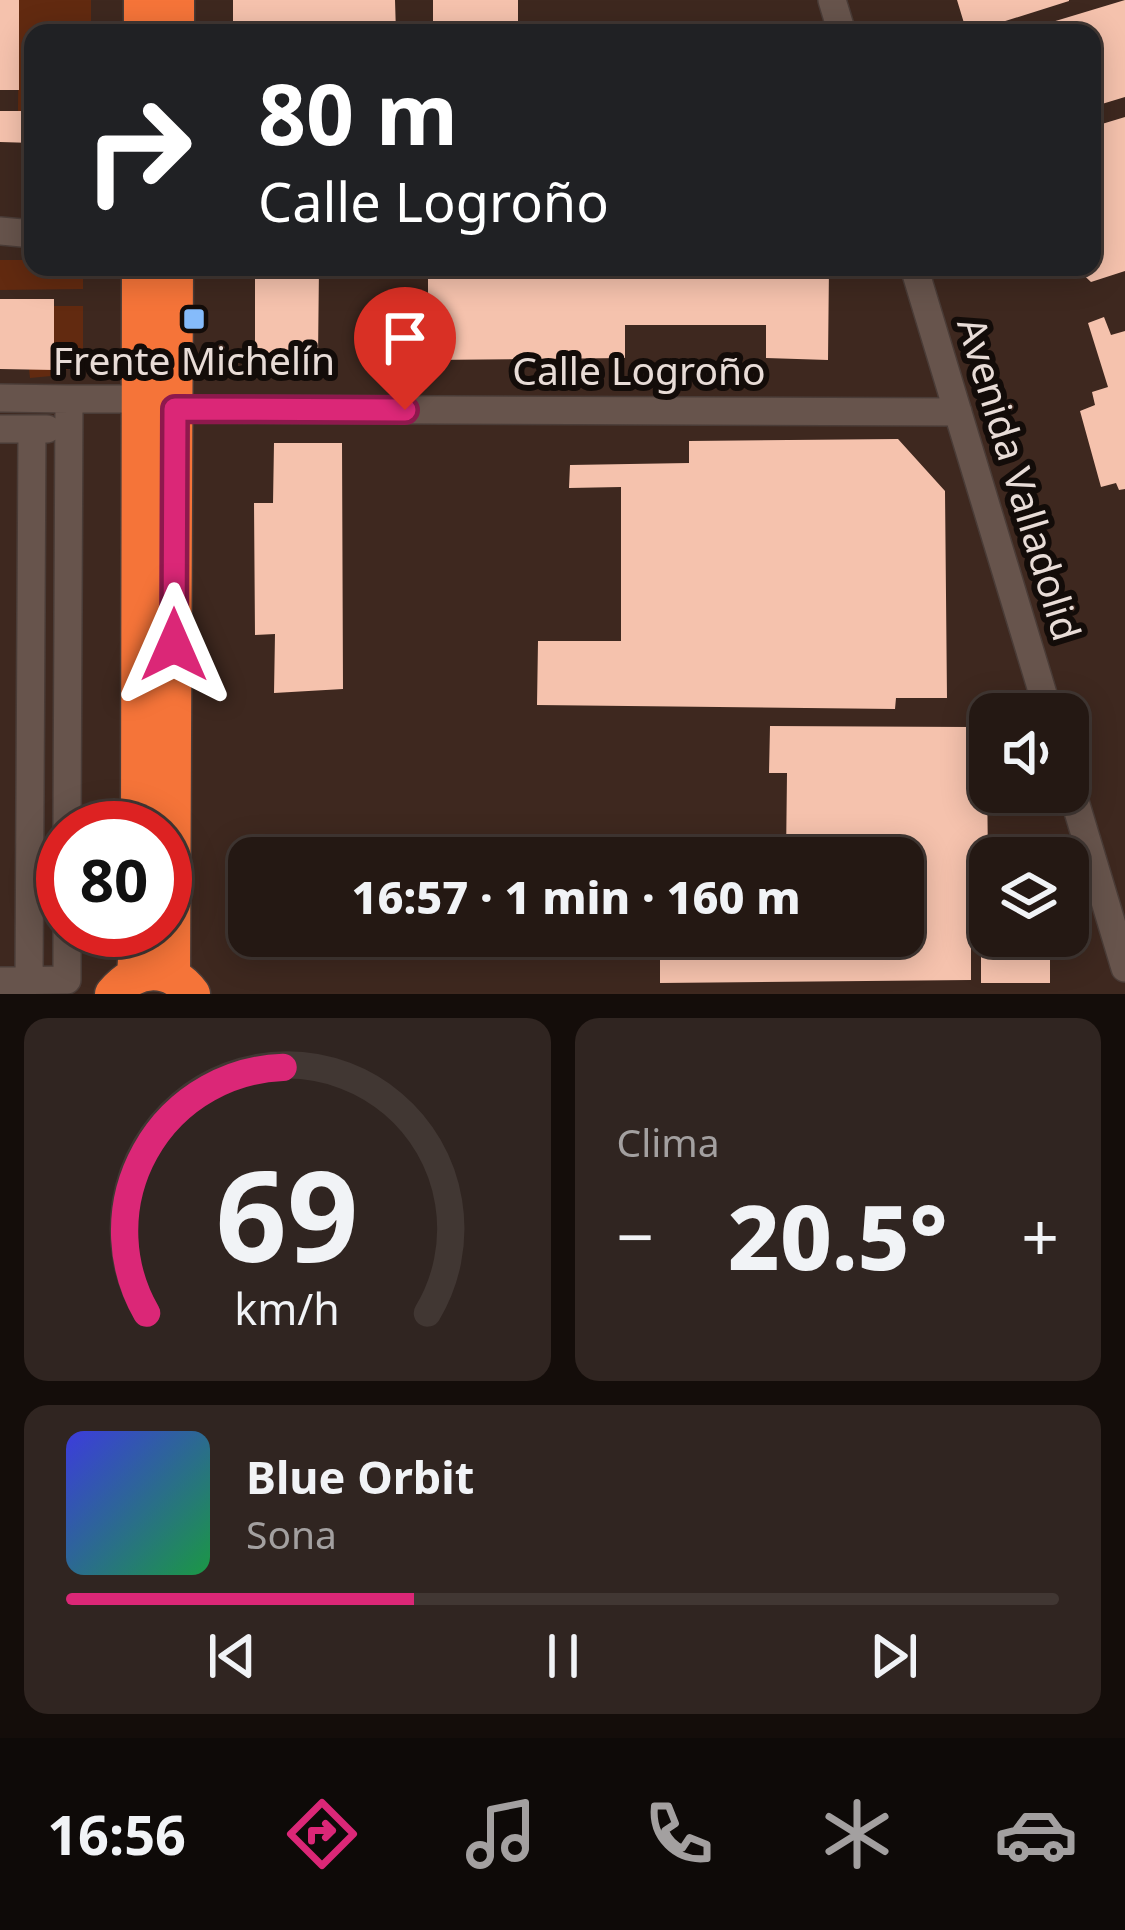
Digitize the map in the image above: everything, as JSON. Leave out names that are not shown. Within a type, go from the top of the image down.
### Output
[{"type":"highway","points":[[135,276],[158,404],[153,985]]},
{"type":"highway","points":[[141,801],[158,404],[174,276]]},
{"type":"street","name":"Avenida Valladolid","points":[[917,276],[1043,693]]},
{"type":"street","name":"Calle Logroño","points":[[0,398],[158,404],[958,412]]},
{"type":"street","points":[[67,801],[69,399]]},
{"type":"street","points":[[0,429],[69,429]]},
{"type":"street","points":[[29,980],[32,430]]},
{"type":"street","points":[[1078,813],[1125,968]]},
{"type":"street","points":[[0,981],[67,980],[67,957]]},
{"type":"shaded area","points":[[0,0],[1125,0],[1125,994],[0,994]]},
{"type":"shaded area","points":[[19,0],[91,0],[91,24],[24,24],[24,111],[18,111]]},
{"type":"shaded area","points":[[0,260],[24,260],[24,276],[83,276],[83,289],[0,290]]},
{"type":"shaded area","points":[[54,306],[83,306],[83,363],[51,376],[30,378],[29,369],[54,369]]},
{"type":"building","points":[[0,0],[19,0],[19,90],[0,90]]},
{"type":"building","points":[[233,0],[395,0],[396,24],[233,24]]},
{"type":"building","points":[[433,0],[518,0],[518,24],[433,24]]},
{"type":"building","points":[[957,0],[1069,0],[996,24],[964,24]]},
{"type":"building","points":[[1125,0],[1125,97],[1101,104],[1101,24],[1046,24]]},
{"type":"building","points":[[0,111],[24,111],[24,143],[0,142]]},
{"type":"building","points":[[1125,117],[1125,271],[1091,282],[1085,276],[1101,276],[1101,124]]},
{"type":"building","points":[[255,276],[319,276],[318,357],[255,359]]},
{"type":"building","points":[[428,276],[829,276],[828,360],[766,358],[766,325],[625,325],[625,358],[428,360]]},
{"type":"building","points":[[0,299],[54,299],[54,370],[0,369]]},
{"type":"building","points":[[1104,317],[1111,335],[1125,331],[1125,489],[1119,490],[1116,483],[1101,487],[1080,411],[1095,405],[1092,392],[1108,387],[1088,323]]},
{"type":"building","points":[[898,439],[945,491],[947,698],[896,698],[895,709],[537,705],[538,641],[621,641],[621,487],[569,488],[570,465],[689,463],[689,441]]},
{"type":"building","points":[[274,443],[342,443],[343,689],[274,693],[275,634],[255,635],[254,503],[273,503]]},
{"type":"building","points":[[770,726],[969,727],[969,813],[987,813],[988,837],[969,837],[971,980],[660,983],[660,957],[924,957],[924,837],[786,837],[787,773],[769,773]]},
{"type":"building","points":[[981,957],[1050,957],[1050,983],[981,983]]},
{"type":"place","name":"Frente Michelín","points":[[194,319]]},
{"type":"route","points":[[174,645],[175,409],[405,410]]}]
